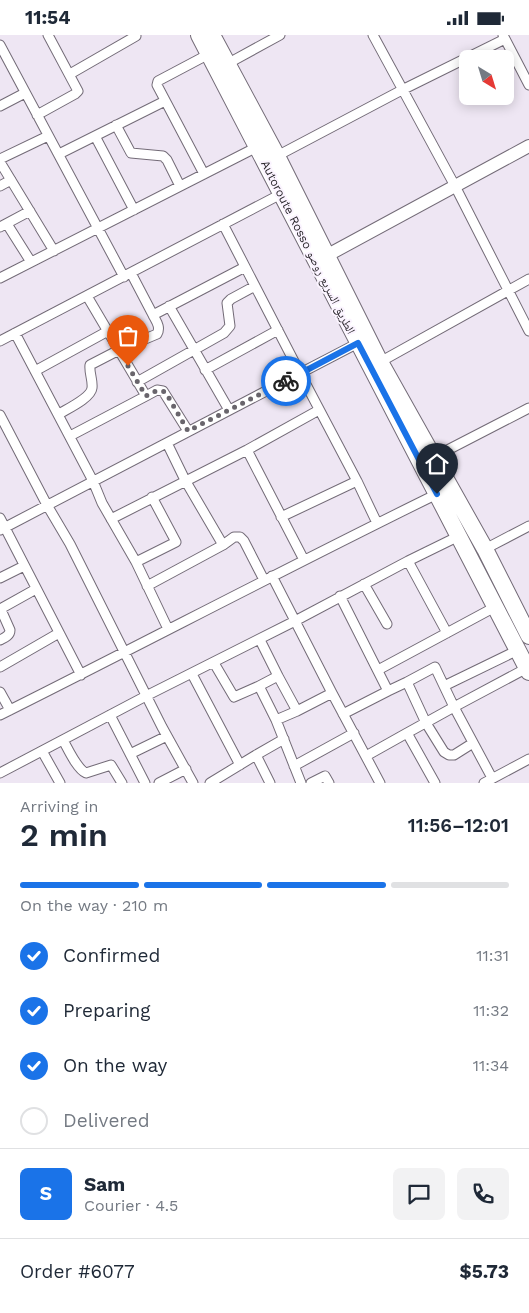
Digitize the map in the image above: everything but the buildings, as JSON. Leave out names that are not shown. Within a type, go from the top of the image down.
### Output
[{"type":"highway","name":"Autoroute Rosso الطريق السريع روصو","points":[[199,35],[528,670]]},
{"type":"highway","name":"Autoroute Rosso الطريق السريع روصو","points":[[212,35],[277,156],[380,361],[485,549],[529,636]]},
{"type":"street","points":[[37,115],[77,93],[70,74],[48,35]]},
{"type":"street","points":[[70,74],[136,35]]},
{"type":"street","points":[[227,64],[280,35]]},
{"type":"street","points":[[373,35],[455,186],[529,331]]},
{"type":"street","points":[[277,156],[504,37],[529,85]]},
{"type":"street","points":[[0,45],[98,228],[159,326],[157,334],[90,365],[92,387],[90,393],[86,398],[59,415]]},
{"type":"street","points":[[204,174],[159,91],[157,83],[208,54]]},
{"type":"street","points":[[0,106],[25,93]]},
{"type":"street","points":[[58,154],[165,101]]},
{"type":"street","points":[[116,125],[132,153],[163,156],[167,160],[180,186]]},
{"type":"street","points":[[48,135],[0,160],[54,251]]},
{"type":"street","points":[[95,136],[134,209]]},
{"type":"street","points":[[326,256],[529,146]]},
{"type":"street","points":[[0,278],[257,147]]},
{"type":"street","points":[[0,186],[12,180]]},
{"type":"street","points":[[0,341],[281,194]]},
{"type":"street","points":[[30,211],[4,225],[31,262]]},
{"type":"street","points":[[223,224],[377,523]]},
{"type":"street","points":[[153,315],[245,267]]},
{"type":"street","points":[[380,361],[529,279]]},
{"type":"street","points":[[137,382],[224,333],[230,326],[227,303],[255,286]]},
{"type":"street","points":[[86,296],[146,396]]},
{"type":"street","points":[[169,306],[229,410]]},
{"type":"street","points":[[205,370],[278,330]]},
{"type":"street","points":[[36,371],[108,331]]},
{"type":"street","points":[[15,333],[70,436],[102,503],[136,562],[168,629]]},
{"type":"street","points":[[2,529],[358,343]]},
{"type":"street","points":[[70,436],[156,390],[163,391],[188,431]]},
{"type":"street","points":[[434,457],[529,408]]},
{"type":"street","points":[[111,519],[319,411]]},
{"type":"street","points":[[0,415],[47,505],[70,544],[146,697],[194,783]]},
{"type":"street","points":[[167,443],[185,480],[223,545]]},
{"type":"street","points":[[247,450],[304,560]]},
{"type":"street","points":[[282,517],[357,481]]},
{"type":"street","points":[[0,715],[437,494]]},
{"type":"street","points":[[136,562],[176,542],[152,497]]},
{"type":"street","points":[[0,518],[2,529],[24,566],[81,675]]},
{"type":"street","points":[[485,549],[529,526]]},
{"type":"street","points":[[0,773],[459,536]]},
{"type":"street","points":[[147,586],[223,545],[234,537],[240,537],[295,621],[380,783]]},
{"type":"street","points":[[408,561],[447,633]]},
{"type":"street","points":[[0,578],[24,566]]},
{"type":"street","points":[[364,584],[387,624]]},
{"type":"street","points":[[0,640],[10,633],[2,608],[36,589]]},
{"type":"street","points":[[340,597],[388,691]]},
{"type":"street","points":[[378,670],[495,607]]},
{"type":"street","points":[[0,667],[60,633]]},
{"type":"street","points":[[260,640],[297,711]]},
{"type":"street","points":[[444,685],[518,650]]},
{"type":"street","points":[[214,663],[234,697],[278,676]]},
{"type":"street","points":[[343,714],[434,667],[473,743],[488,781],[529,759]]},
{"type":"street","points":[[366,756],[454,707],[528,670]]},
{"type":"street","points":[[192,675],[240,765]]},
{"type":"street","points":[[406,682],[426,723],[444,752],[454,755],[473,743]]},
{"type":"street","points":[[259,686],[276,720],[301,783]]},
{"type":"street","points":[[0,692],[10,710]]},
{"type":"street","points":[[276,720],[332,693]]},
{"type":"street","points":[[110,715],[145,783]]},
{"type":"street","points":[[294,766],[354,733]]},
{"type":"street","points":[[407,733],[435,783]]},
{"type":"street","points":[[130,754],[167,736]]},
{"type":"street","points":[[210,783],[284,739]]},
{"type":"street","points":[[63,740],[83,772],[86,773],[111,765],[122,783]]},
{"type":"street","points":[[42,751],[60,783]]},
{"type":"street","points":[[256,755],[270,783]]},
{"type":"street","points":[[158,783],[186,769]]},
{"type":"street","points":[[311,783],[325,776],[329,783]]},
{"type":"street","points":[[0,778],[3,783]]},
{"type":"way so far","points":[[128,366],[146,396],[156,390],[166,393],[188,431],[286,381]]},
{"type":"route","points":[[286,381],[358,343],[437,494]]}]
